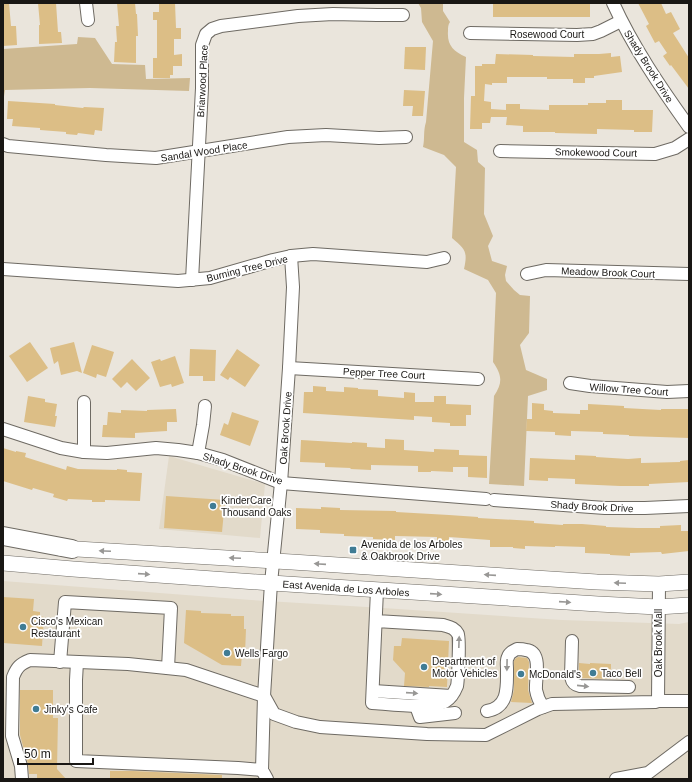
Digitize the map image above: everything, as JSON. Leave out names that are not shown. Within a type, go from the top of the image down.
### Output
[{"type":"highway","points":[[3,536],[72,549]]},
{"type":"main road","points":[[3,544],[274,560],[597,582],[659,584],[689,582]]},
{"type":"main road","name":"East Avenida de Los Arboles","points":[[3,563],[377,590],[658,607],[689,605]]},
{"type":"street","points":[[86,3],[88,20]]},
{"type":"street","name":"Shady Brook Drive","points":[[612,3],[658,83],[689,127]]},
{"type":"street","name":"Briarwood Place","points":[[192,280],[202,88],[202,45],[206,34],[212,29],[221,26],[298,16],[333,14],[403,15]]},
{"type":"street","name":"Rosewood Court","points":[[470,33],[593,34],[621,21]]},
{"type":"street","name":"Sandal Wood Place","points":[[3,144],[8,146],[106,155],[156,158],[288,138],[326,135],[406,138]]},
{"type":"street","name":"Smokewood Court","points":[[500,151],[655,154],[675,148],[689,140]]},
{"type":"street","name":"Burning Tree Drive","points":[[3,269],[178,281],[210,278],[273,260],[291,256],[313,254],[427,262],[444,258]]},
{"type":"street","name":"Oak Brook Drive","points":[[264,775],[264,696],[271,583],[290,368],[294,287],[291,256]]},
{"type":"street","name":"Meadow Brook Court","points":[[527,274],[546,270],[689,274]]},
{"type":"street","name":"Pepper Tree Court","points":[[290,368],[478,379]]},
{"type":"street","name":"Willow Tree Court","points":[[570,383],[667,392],[689,391]]},
{"type":"street","points":[[84,402],[84,452]]},
{"type":"street","points":[[198,453],[205,406]]},
{"type":"street","name":"Shady Brook Drive","points":[[3,429],[61,448],[84,452],[107,453],[156,448],[198,453],[223,460],[281,483],[605,508],[689,506]]},
{"type":"street","name":"Oak Brook Mall","points":[[658,701],[659,584]]},
{"type":"street","points":[[373,697],[377,590]]},
{"type":"street","points":[[60,662],[65,602],[170,608],[168,668]]},
{"type":"street","points":[[373,697],[416,706],[438,704],[446,701],[451,696],[457,685],[459,642],[459,635],[453,628],[443,625],[376,621]]},
{"type":"street","points":[[572,641],[571,677],[574,684],[580,686],[629,686]]},
{"type":"street","points":[[487,711],[497,708],[503,702],[507,687],[507,658],[512,651],[518,649],[532,651],[539,650],[544,657],[543,665],[537,674],[536,689],[538,700],[543,707]]},
{"type":"street","points":[[22,779],[21,766],[12,736],[13,677],[16,670],[22,664],[30,660],[133,665],[186,670],[264,696],[274,714],[296,722],[320,727],[427,734],[486,735],[500,727],[552,704],[689,700]]},
{"type":"street","points":[[77,662],[76,761],[238,768],[264,775]]},
{"type":"street","points":[[373,697],[451,696]]},
{"type":"street","points":[[416,706],[420,717],[455,713]]},
{"type":"street","points":[[616,779],[648,773],[689,742]]},
{"type":"shaded area","points":[[418,3],[443,3],[443,11],[450,22],[448,26],[448,36],[450,44],[454,50],[466,57],[464,142],[477,150],[478,162],[485,168],[484,214],[493,236],[488,246],[492,261],[507,266],[505,275],[506,281],[520,295],[530,296],[529,333],[520,345],[526,370],[547,379],[547,390],[528,396],[524,486],[489,484],[494,396],[500,383],[500,375],[493,362],[496,293],[488,280],[464,269],[466,258],[463,248],[452,238],[456,167],[444,155],[423,147],[433,41],[422,22],[421,8]]},
{"type":"shaded area","points":[[78,37],[95,38],[112,64],[145,65],[146,79],[190,78],[189,91],[90,88],[5,90],[3,103],[3,49],[77,44]]},
{"type":"shaded area","name":"KinderCare Thousand Oaks","points":[[169,456],[265,484],[260,538],[159,529]]},
{"type":"shaded area","points":[[3,581],[251,600],[562,620],[679,624],[689,622],[689,779],[4,779]]},
{"type":"building","points":[[3,3],[9,3],[11,26],[16,26],[17,45],[3,46]]},
{"type":"building","points":[[38,3],[56,3],[58,32],[61,32],[62,43],[39,44],[40,25]]},
{"type":"building","points":[[117,3],[135,3],[138,36],[136,36],[136,63],[114,62],[115,42],[117,42],[116,26],[119,26]]},
{"type":"building","points":[[159,3],[175,3],[176,28],[181,28],[181,39],[174,39],[174,55],[182,54],[182,66],[173,66],[173,75],[170,75],[170,78],[153,78],[153,58],[157,58],[157,20],[153,20],[153,12],[159,12]]},
{"type":"building","points":[[493,3],[590,3],[590,17],[493,17]]},
{"type":"building","points":[[638,3],[661,3],[666,14],[671,12],[680,29],[673,33],[689,58],[689,89],[663,56],[667,53],[659,41],[655,43],[646,26],[649,24]]},
{"type":"building","points":[[405,47],[426,47],[425,70],[404,69]]},
{"type":"building","points":[[611,53],[611,57],[620,56],[622,72],[594,76],[594,78],[585,78],[585,83],[573,83],[573,79],[547,79],[547,77],[507,77],[507,83],[492,83],[492,85],[485,84],[484,101],[491,102],[491,109],[506,110],[506,104],[520,104],[520,109],[549,110],[549,105],[588,105],[588,103],[606,103],[606,100],[622,100],[622,110],[653,110],[652,132],[597,129],[597,134],[523,132],[523,126],[506,125],[507,117],[491,117],[490,123],[482,123],[482,129],[470,129],[471,96],[475,96],[475,66],[482,66],[482,64],[495,64],[496,54],[574,57],[574,54]]},
{"type":"building","points":[[404,90],[425,91],[423,116],[412,116],[413,106],[403,106]]},
{"type":"building","points":[[8,101],[55,104],[83,108],[104,108],[102,131],[95,130],[94,135],[78,133],[77,135],[66,134],[66,132],[40,130],[40,128],[12,126],[13,119],[7,119]]},
{"type":"building","points":[[30,342],[48,368],[27,382],[9,356]]},
{"type":"building","points":[[74,342],[82,373],[77,371],[61,375],[58,361],[54,364],[50,348]]},
{"type":"building","points":[[92,345],[114,352],[106,377],[97,374],[96,378],[83,373]]},
{"type":"building","points":[[190,349],[216,350],[215,381],[203,381],[203,376],[189,376]]},
{"type":"building","points":[[237,349],[260,365],[245,387],[230,377],[228,380],[220,375]]},
{"type":"building","points":[[175,356],[184,383],[172,387],[171,384],[160,387],[151,362],[160,359],[161,361]]},
{"type":"building","points":[[132,359],[150,378],[136,391],[127,382],[121,388],[112,379]]},
{"type":"building","points":[[313,386],[326,387],[326,391],[344,392],[344,387],[378,390],[378,396],[404,398],[404,392],[415,393],[415,402],[434,402],[434,396],[446,396],[446,404],[471,405],[471,415],[466,415],[466,426],[450,426],[450,423],[432,422],[432,417],[414,416],[414,420],[303,413],[304,392],[313,392]]},
{"type":"building","points":[[28,396],[45,399],[45,402],[57,404],[55,427],[24,422]]},
{"type":"building","points":[[532,403],[544,404],[544,410],[553,411],[553,413],[580,414],[580,410],[588,410],[588,404],[661,410],[689,409],[689,438],[629,436],[603,434],[603,432],[571,431],[571,436],[555,435],[555,432],[526,431],[527,419],[532,419]]},
{"type":"building","points":[[176,409],[177,422],[167,422],[167,431],[135,433],[135,438],[102,437],[103,425],[107,425],[108,412],[121,413],[121,410],[147,411]]},
{"type":"building","points":[[232,412],[259,421],[250,446],[220,435],[224,423],[228,425]]},
{"type":"building","points":[[385,439],[404,440],[404,450],[434,452],[434,449],[459,450],[459,455],[487,456],[487,478],[468,477],[468,467],[453,467],[453,472],[418,472],[418,466],[371,465],[371,470],[325,467],[325,463],[300,462],[301,440],[367,443],[367,447],[385,448]]},
{"type":"building","points":[[3,448],[26,453],[25,457],[66,470],[67,466],[78,469],[117,469],[127,470],[127,472],[142,473],[140,501],[105,500],[105,502],[92,502],[92,500],[68,499],[67,501],[53,497],[54,494],[33,488],[32,490],[3,481]]},
{"type":"building","points":[[575,455],[628,459],[641,458],[641,463],[680,462],[689,460],[689,482],[649,484],[649,486],[620,486],[575,484],[575,479],[548,478],[548,481],[529,480],[530,458],[575,460]]},
{"type":"building","points":[[166,496],[225,500],[222,532],[164,528]]},
{"type":"building","points":[[321,507],[340,508],[340,510],[396,511],[534,521],[534,523],[563,525],[582,524],[606,527],[660,528],[660,526],[681,525],[681,531],[689,531],[689,551],[662,554],[661,552],[630,553],[630,556],[610,555],[585,553],[585,547],[525,546],[525,549],[513,547],[490,547],[490,540],[449,537],[449,543],[437,543],[437,537],[395,536],[395,540],[373,539],[373,537],[320,533],[320,530],[296,529],[296,508],[321,509]]},
{"type":"building","name":"Cisco's Mexican Restaurant","points":[[3,597],[34,599],[33,611],[40,612],[40,616],[44,617],[42,646],[3,643]]},
{"type":"building","points":[[186,610],[201,611],[201,613],[244,616],[244,629],[246,629],[245,654],[242,654],[241,666],[222,665],[184,643]]},
{"type":"building","name":"Department of Motor Vehicles","points":[[402,638],[449,641],[447,687],[404,686],[405,673],[393,660],[394,646],[401,646]]},
{"type":"building","name":"McDonald's","points":[[518,657],[527,658],[529,662],[528,690],[532,703],[511,702],[514,690],[514,661]]},
{"type":"building","name":"Taco Bell","points":[[579,663],[611,664],[611,679],[579,678]]},
{"type":"building","points":[[20,690],[53,690],[53,718],[58,718],[57,769],[66,779],[37,779],[37,774],[29,774],[28,764],[20,735]]},
{"type":"building","points":[[110,771],[222,775],[222,779],[110,779]]},
{"type":"place","name":"KinderCare Thousand Oaks","points":[[213,506]]},
{"type":"place","name":"Avenida de los Arboles & Oakbrook Drive","points":[[353,550]]},
{"type":"place","name":"Cisco's Mexican Restaurant","points":[[23,627]]},
{"type":"place","name":"Wells Fargo","points":[[227,653]]},
{"type":"place","name":"Department of Motor Vehicles","points":[[424,667]]},
{"type":"place","name":"Taco Bell","points":[[593,673]]},
{"type":"place","name":"McDonald's","points":[[521,674]]},
{"type":"place","name":"Jinky's Cafe","points":[[36,709]]}]
